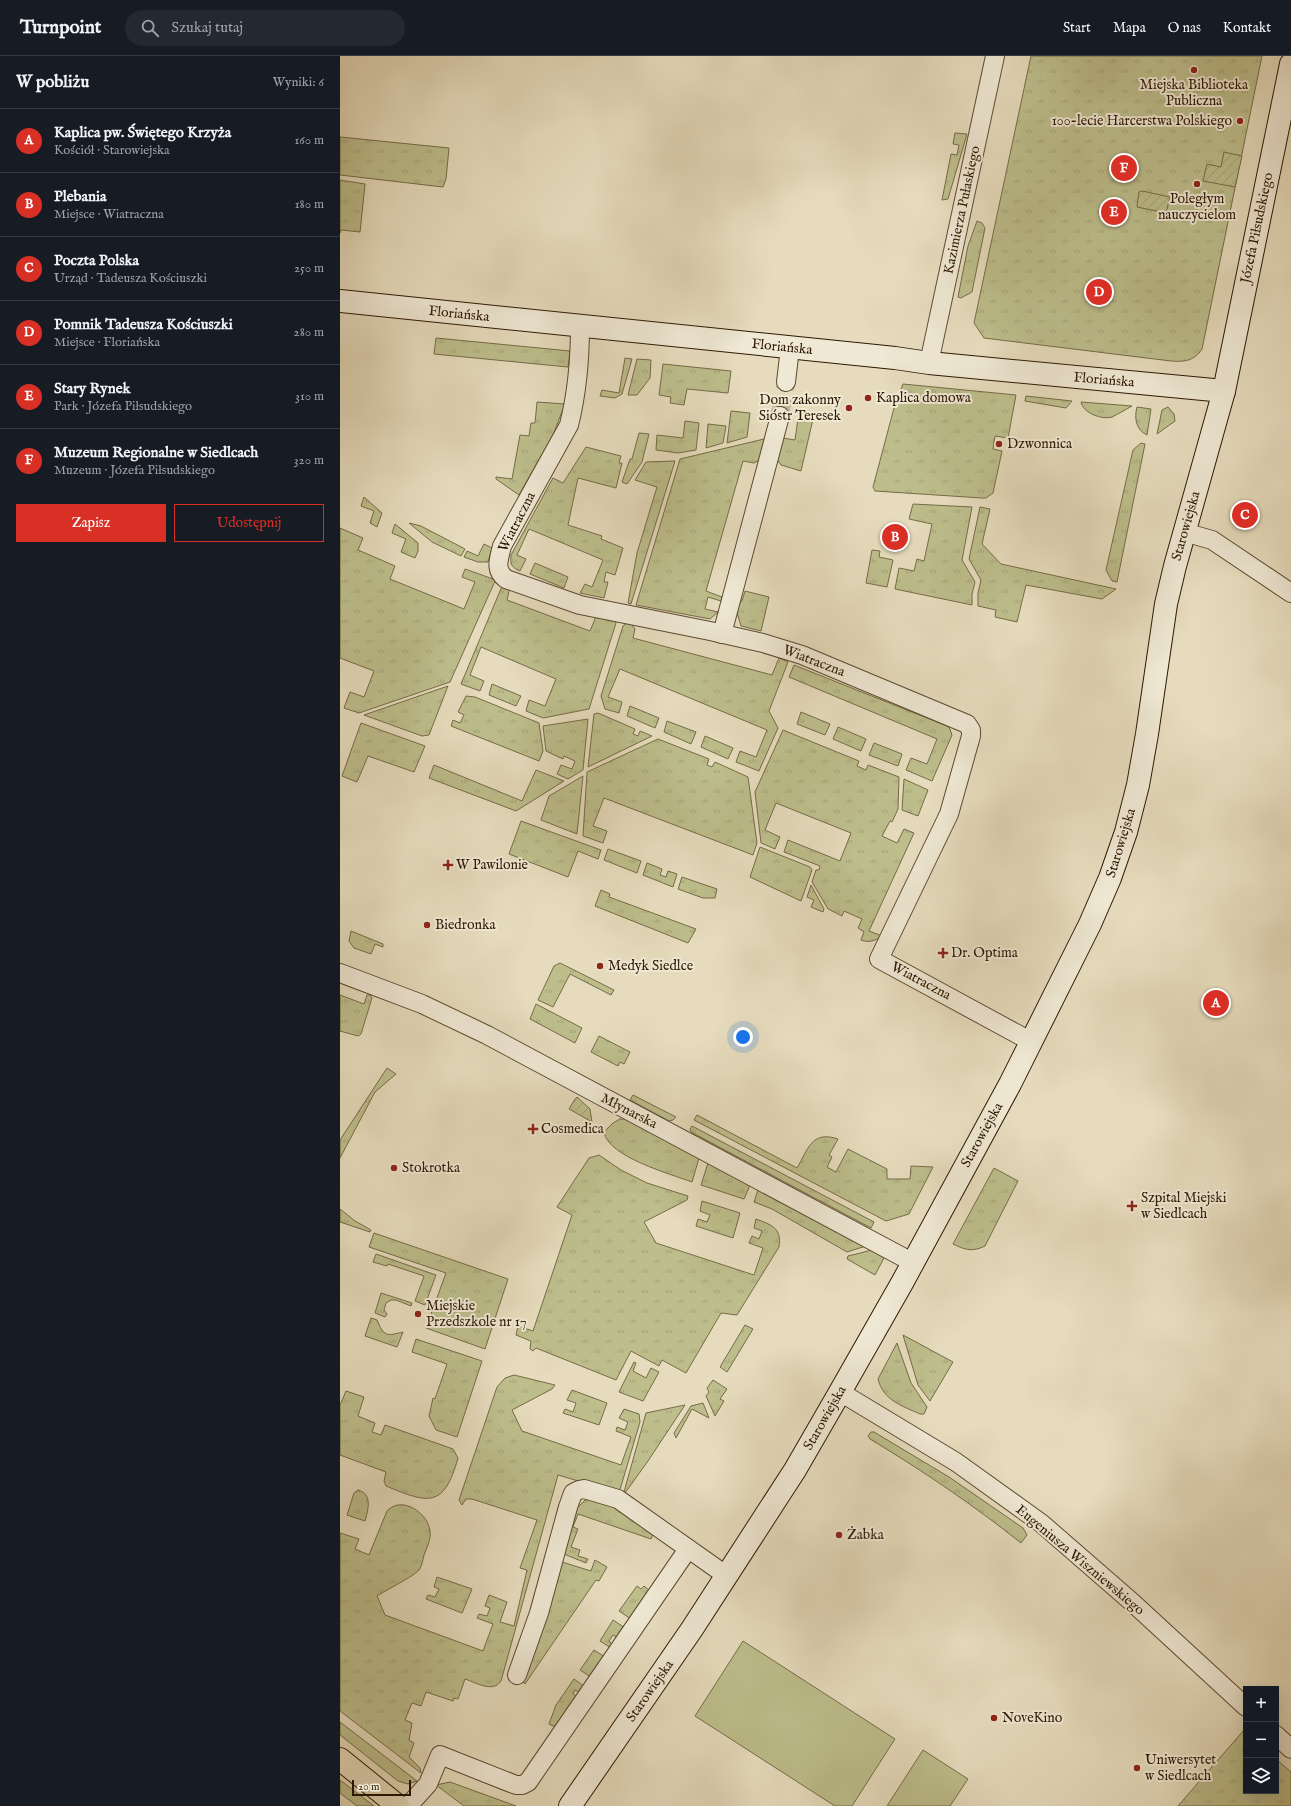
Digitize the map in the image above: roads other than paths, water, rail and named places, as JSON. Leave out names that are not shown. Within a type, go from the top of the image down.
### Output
[{"type":"main road","name":"Józefa Piłsudskiego","points":[[1224,391],[1291,64]]},
{"type":"main road","name":"Floriańska","points":[[340,301],[928,363],[1224,391]]},
{"type":"main road","name":"Starowiejska","points":[[570,1806],[692,1629],[795,1470],[912,1262],[1032,1042],[1090,924],[1110,878],[1126,832],[1138,785],[1166,604],[1184,532],[1224,391]]},
{"type":"main road","points":[[340,1759],[398,1806]]},
{"type":"street","name":"Kazimierza Pułaskiego","points":[[928,363],[995,56]]},
{"type":"street","name":"Wiatraczna","points":[[580,326],[580,354],[574,404],[569,425],[564,438],[502,546],[498,562],[498,570],[506,579],[580,605],[763,643],[802,655],[967,724],[971,730],[971,736],[949,814],[879,959],[1032,1042]]},
{"type":"street","points":[[786,382],[790,348]]},
{"type":"street","points":[[722,634],[780,416]]},
{"type":"street","points":[[1184,532],[1212,540],[1291,593]]},
{"type":"street","name":"Młynarska","points":[[340,973],[422,1004],[487,1035],[912,1262]]},
{"type":"street","name":"Eugeniusza Wiszniewskiego","points":[[840,1392],[956,1462],[1041,1523],[1133,1603],[1243,1704]]},
{"type":"street","points":[[517,1675],[540,1613],[568,1507],[573,1493],[578,1490],[584,1489],[618,1499],[726,1576]]},
{"type":"street","points":[[408,1806],[428,1784],[440,1755],[516,1785],[522,1785],[528,1782],[688,1549]]},
{"type":"street","points":[[1279,1738],[1291,1749]]},
{"type":"tunnel","points":[[780,416],[786,382]]},
{"type":"place","name":"Miejska Biblioteka Publiczna","points":[[1194,70]]},
{"type":"place","name":"100-lecie Harcerstwa Polskiego","points":[[1240,121]]},
{"type":"place","name":"Muzeum Regionalne w Siedlcach","points":[[1124,168]]},
{"type":"place","name":"Poległym nauczycielom","points":[[1197,184]]},
{"type":"place","name":"Stary Rynek","points":[[1114,212]]},
{"type":"place","name":"Pomnik Tadeusza Kościuszki","points":[[1099,292]]},
{"type":"place","name":"Kaplica domowa","points":[[868,398]]},
{"type":"place","name":"Dom zakonny Sióstr Teresek","points":[[849,408]]},
{"type":"place","name":"Dzwonnica","points":[[999,444]]},
{"type":"place","name":"Poczta Polska","points":[[1245,515]]},
{"type":"place","name":"Plebania","points":[[895,537]]},
{"type":"place","name":"W Pawilonie","points":[[448,865]]},
{"type":"place","name":"Biedronka","points":[[427,925]]},
{"type":"place","name":"Dr. Optima","points":[[943,953]]},
{"type":"place","name":"Medyk Siedlce","points":[[600,966]]},
{"type":"place","name":"Kaplica pw. Świętego Krzyża","points":[[1216,1003]]},
{"type":"place","name":"Cosmedica","points":[[533,1129]]},
{"type":"place","name":"Stokrotka","points":[[394,1168]]},
{"type":"place","name":"Szpital Miejski w Siedlcach","points":[[1132,1206]]},
{"type":"place","name":"Miejskie Przedszkole nr 17","points":[[418,1314]]},
{"type":"place","name":"Żabka","points":[[839,1535]]},
{"type":"place","name":"NoveKino","points":[[994,1718]]},
{"type":"place","name":"Uniwersytet w Siedlcach","points":[[1137,1768]]}]
